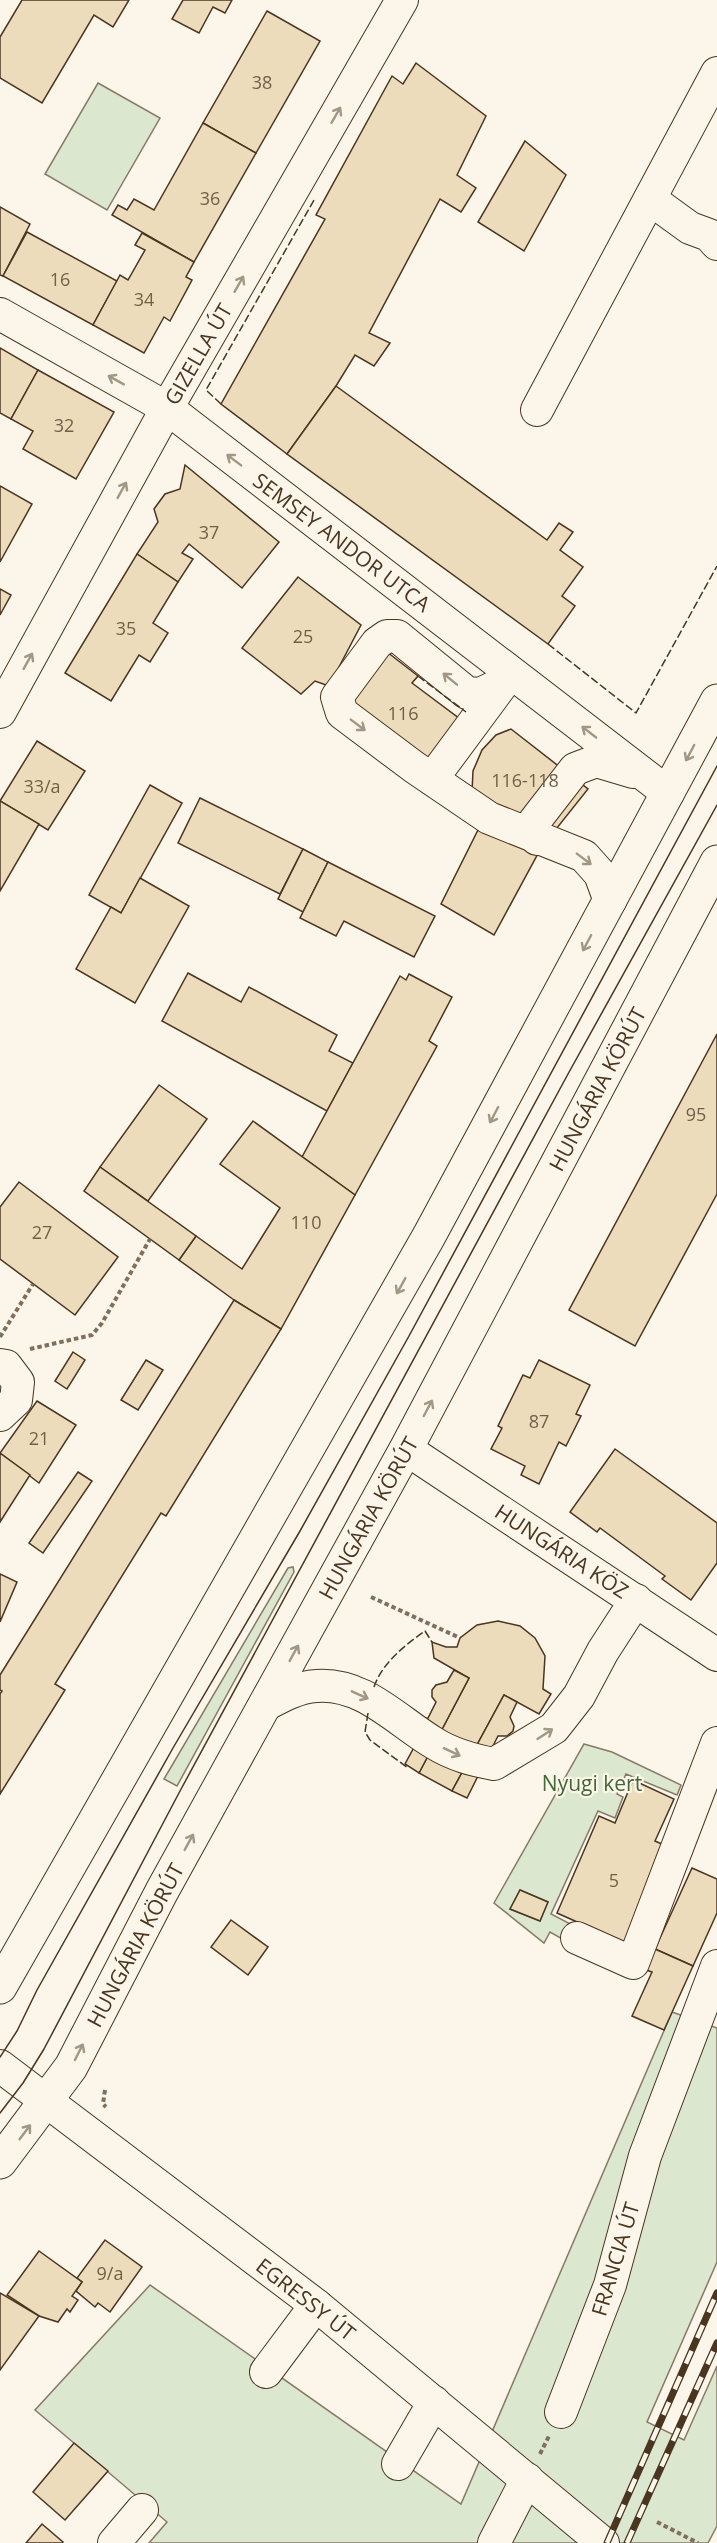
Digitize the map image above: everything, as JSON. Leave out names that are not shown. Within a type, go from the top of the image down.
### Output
[{"type":"main road","points":[[0,1987],[429,1236],[610,901],[657,784],[717,701]]},
{"type":"main road","name":"HUNGÁRIA KÖRÚT","points":[[0,2162],[48,2101],[71,2067],[162,1891],[406,1449],[717,862]]},
{"type":"street","name":"GIZELLA ÚT","points":[[0,712],[167,408],[402,0]]},
{"type":"street","points":[[537,410],[717,73]]},
{"type":"street","points":[[650,199],[690,228],[709,235],[717,244]]},
{"type":"street","name":"SEMSEY ANDOR UTCA","points":[[0,314],[167,408],[509,680],[657,784]]},
{"type":"street","points":[[509,680],[480,694],[466,693],[397,636],[387,636],[377,643],[337,697],[338,706],[342,713],[489,818],[584,856],[600,874],[610,901]]},
{"type":"street","points":[[423,773],[509,680]]},
{"type":"street","points":[[537,839],[534,822],[574,769],[596,761],[657,784]]},
{"type":"street","points":[[0,1415],[16,1400],[18,1382],[6,1366],[13,1357]]},
{"type":"street","name":"HUNGÁRIA KÖZ","points":[[406,1449],[717,1655]]},
{"type":"street","points":[[265,1705],[290,1693],[316,1686],[347,1689],[370,1699],[434,1744],[468,1760],[494,1764],[554,1728],[579,1696],[603,1651],[636,1600]]},
{"type":"street","points":[[577,1938],[633,1963],[717,1743]]},
{"type":"street","name":"FRANCIA ÚT","points":[[561,2412],[609,2285],[645,2156],[717,1966]]},
{"type":"street","name":"EGRESSY ÚT","points":[[0,2066],[316,2305],[603,2543]]},
{"type":"street","points":[[266,2372],[316,2305]]},
{"type":"street","points":[[398,2464],[434,2402]]},
{"type":"street","points":[[494,2543],[527,2479]]},
{"type":"street","points":[[114,2543],[142,2510]]},
{"type":"path","points":[[13,1357],[92,1335],[102,1323],[150,1239]]},
{"type":"path","points":[[0,1337],[33,1284]]},
{"type":"path","points":[[371,1597],[459,1638]]},
{"type":"path","points":[[105,2090],[103,2104],[109,2111]]},
{"type":"path","points":[[527,2479],[561,2412]]},
{"type":"path","points":[[657,2522],[698,2543]]},
{"type":"green space","points":[[98,83],[160,118],[107,210],[45,174]]},
{"type":"green space","points":[[293,1567],[294,1572],[177,1786],[164,1779],[288,1568]]},
{"type":"green space","name":"Nyugi kert","points":[[584,1744],[612,1752],[681,1785],[677,1795],[626,1774],[617,1794],[623,1797],[615,1818],[598,1811],[551,1914],[580,1929],[573,1945],[550,1932],[544,1943],[494,1903]],"holes":[[[520,1890],[548,1902],[540,1921],[510,1909]]]},
{"type":"green space","points":[[672,2012],[717,2028],[717,2262],[647,2422],[684,2440],[717,2366],[717,2526],[708,2543],[149,2543],[167,2522],[35,2410],[150,2285],[461,2504]]},
{"type":"building","points":[[22,0],[129,0],[113,27],[94,15],[42,103],[0,78],[0,37]]},
{"type":"building","points":[[183,0],[232,0],[225,13],[213,7],[199,33],[172,19]]},
{"type":"building","points":[[267,11],[320,41],[256,153],[203,123]]},
{"type":"building","points":[[416,63],[486,116],[457,175],[476,188],[461,212],[440,199],[369,333],[390,343],[374,366],[355,355],[336,386],[287,454],[221,404],[325,219],[316,215],[392,76],[403,84]]},
{"type":"building","points":[[203,123],[256,153],[194,262],[112,215],[118,205],[127,210],[134,199],[154,210]]},
{"type":"building","points":[[525,141],[566,175],[524,251],[478,222]]},
{"type":"building","points":[[0,207],[30,224],[3,276],[0,275]]},
{"type":"building","points":[[27,232],[117,281],[93,325],[3,276]]},
{"type":"building","points":[[142,233],[194,262],[186,277],[192,280],[170,321],[164,317],[144,353],[93,325],[120,275],[128,280],[145,250],[135,245]]},
{"type":"building","points":[[0,348],[38,370],[11,419],[0,413]]},
{"type":"building","points":[[38,370],[114,412],[76,479],[23,449],[33,431],[11,419]]},
{"type":"building","points":[[336,386],[547,540],[559,523],[573,532],[560,550],[583,567],[562,596],[575,606],[548,644],[287,454]]},
{"type":"building","points":[[185,465],[279,542],[242,588],[189,544],[182,553],[193,559],[178,582],[137,554],[158,522],[154,509],[165,494],[180,489]]},
{"type":"building","points":[[0,486],[32,504],[0,562]]},
{"type":"building","points":[[137,554],[178,582],[153,623],[168,633],[150,662],[139,655],[111,701],[65,673]]},
{"type":"building","points":[[298,577],[361,625],[329,686],[315,681],[301,694],[242,648]]},
{"type":"building","points":[[0,589],[11,595],[0,615]]},
{"type":"building","points":[[387,652],[418,676],[412,683],[460,719],[425,767],[346,707]]},
{"type":"building","points":[[511,729],[588,789],[541,848],[472,792],[473,771],[482,750],[496,735]]},
{"type":"building","points":[[37,741],[85,771],[48,830],[0,801]]},
{"type":"building","points":[[150,785],[182,803],[121,913],[89,895]]},
{"type":"building","points":[[200,798],[303,849],[280,894],[178,843]]},
{"type":"building","points":[[0,801],[39,824],[0,891]]},
{"type":"building","points":[[483,820],[541,848],[494,935],[441,904]]},
{"type":"building","points":[[303,849],[328,862],[303,912],[278,899]]},
{"type":"building","points":[[328,862],[435,916],[414,957],[344,921],[336,936],[300,918]]},
{"type":"building","points":[[140,878],[189,906],[135,1003],[76,969],[111,907],[121,913]]},
{"type":"building","points":[[188,973],[241,1002],[249,987],[337,1035],[329,1051],[353,1063],[327,1111],[162,1021]]},
{"type":"building","points":[[409,974],[452,997],[429,1041],[437,1046],[355,1195],[302,1157],[400,976],[406,980]]},
{"type":"building","points":[[717,1034],[717,1194],[635,1346],[569,1310]]},
{"type":"building","points":[[159,1085],[207,1119],[148,1201],[100,1167]]},
{"type":"building","points":[[253,1121],[355,1195],[281,1329],[234,1300],[179,1260],[196,1236],[242,1269],[280,1208],[220,1164]]},
{"type":"building","points":[[100,1167],[196,1236],[179,1260],[84,1191]]},
{"type":"building","points":[[19,1182],[118,1257],[75,1315],[0,1259],[0,1207]]},
{"type":"building","points":[[234,1300],[281,1329],[166,1516],[161,1513],[55,1684],[65,1690],[0,1794],[0,1694],[2,1691],[0,1690],[0,1675]]},
{"type":"building","points":[[73,1352],[85,1360],[67,1389],[55,1381]]},
{"type":"building","points":[[146,1360],[163,1370],[138,1410],[121,1400]]},
{"type":"building","points":[[539,1360],[590,1385],[576,1414],[581,1416],[566,1446],[559,1442],[539,1484],[521,1475],[525,1466],[491,1449],[502,1428],[498,1426],[523,1375],[530,1378]]},
{"type":"building","points":[[37,1401],[76,1425],[39,1483],[0,1453]]},
{"type":"building","points":[[615,1449],[717,1523],[717,1563],[691,1600],[662,1579],[665,1576],[600,1528],[597,1532],[570,1512]]},
{"type":"building","points":[[0,1453],[30,1475],[0,1522]]},
{"type":"building","points":[[78,1472],[92,1481],[43,1553],[29,1543]]},
{"type":"building","points":[[0,1574],[17,1582],[0,1622]]},
{"type":"building","points":[[498,1621],[520,1626],[535,1638],[545,1656],[543,1689],[551,1694],[539,1714],[504,1695],[452,1791],[419,1773],[469,1678],[434,1658],[432,1642],[446,1647],[457,1647],[460,1638],[477,1625]]},
{"type":"building","points":[[454,1670],[469,1678],[419,1773],[405,1764],[419,1738],[417,1719],[428,1718],[436,1702],[432,1697],[432,1690],[436,1685],[447,1682]]},
{"type":"building","points":[[504,1695],[517,1702],[510,1717],[514,1726],[513,1731],[507,1736],[498,1736],[467,1798],[452,1791]]},
{"type":"building","points":[[633,1780],[674,1799],[655,1841],[671,1848],[629,1945],[557,1913],[599,1816],[615,1823]]},
{"type":"building","points":[[692,1868],[717,1879],[717,1913],[693,1966],[655,1949]]},
{"type":"building","points":[[520,1890],[548,1902],[540,1921],[510,1909]]},
{"type":"building","points":[[231,1920],[268,1947],[248,1975],[211,1947]]},
{"type":"building","points":[[655,1949],[693,1966],[664,2030],[632,2016],[652,1972],[646,1970]]},
{"type":"building","points":[[105,2240],[142,2267],[110,2312],[98,2303],[95,2307],[76,2291],[82,2282],[77,2278]]},
{"type":"building","points":[[39,2251],[82,2282],[72,2296],[78,2300],[70,2312],[67,2309],[58,2322],[39,2316],[7,2295]]},
{"type":"building","points":[[0,2293],[39,2316],[0,2370]]},
{"type":"building","points":[[74,2443],[108,2471],[65,2520],[33,2492]]},
{"type":"building","points":[[42,2524],[63,2542],[26,2543]]},
{"type":"tram line","points":[[0,2057],[17,2031],[37,1990],[173,1748],[300,1531],[409,1336],[717,766]]},
{"type":"tram line","points":[[0,2113],[23,2083],[44,2049],[180,1791],[568,1074],[717,805]]},
{"type":"railway","points":[[607,2543],[717,2293]]},
{"type":"railway","points":[[627,2543],[717,2343]]},
{"type":"fence","points":[[221,404],[206,390],[314,200]]},
{"type":"fence","points":[[548,644],[636,713],[717,566]]},
{"type":"fence","points":[[418,676],[466,712]]},
{"type":"fence","points":[[374,1687],[388,1662],[410,1642],[425,1631],[432,1642]]},
{"type":"fence","points":[[368,1713],[365,1732],[370,1740],[408,1768]]}]
